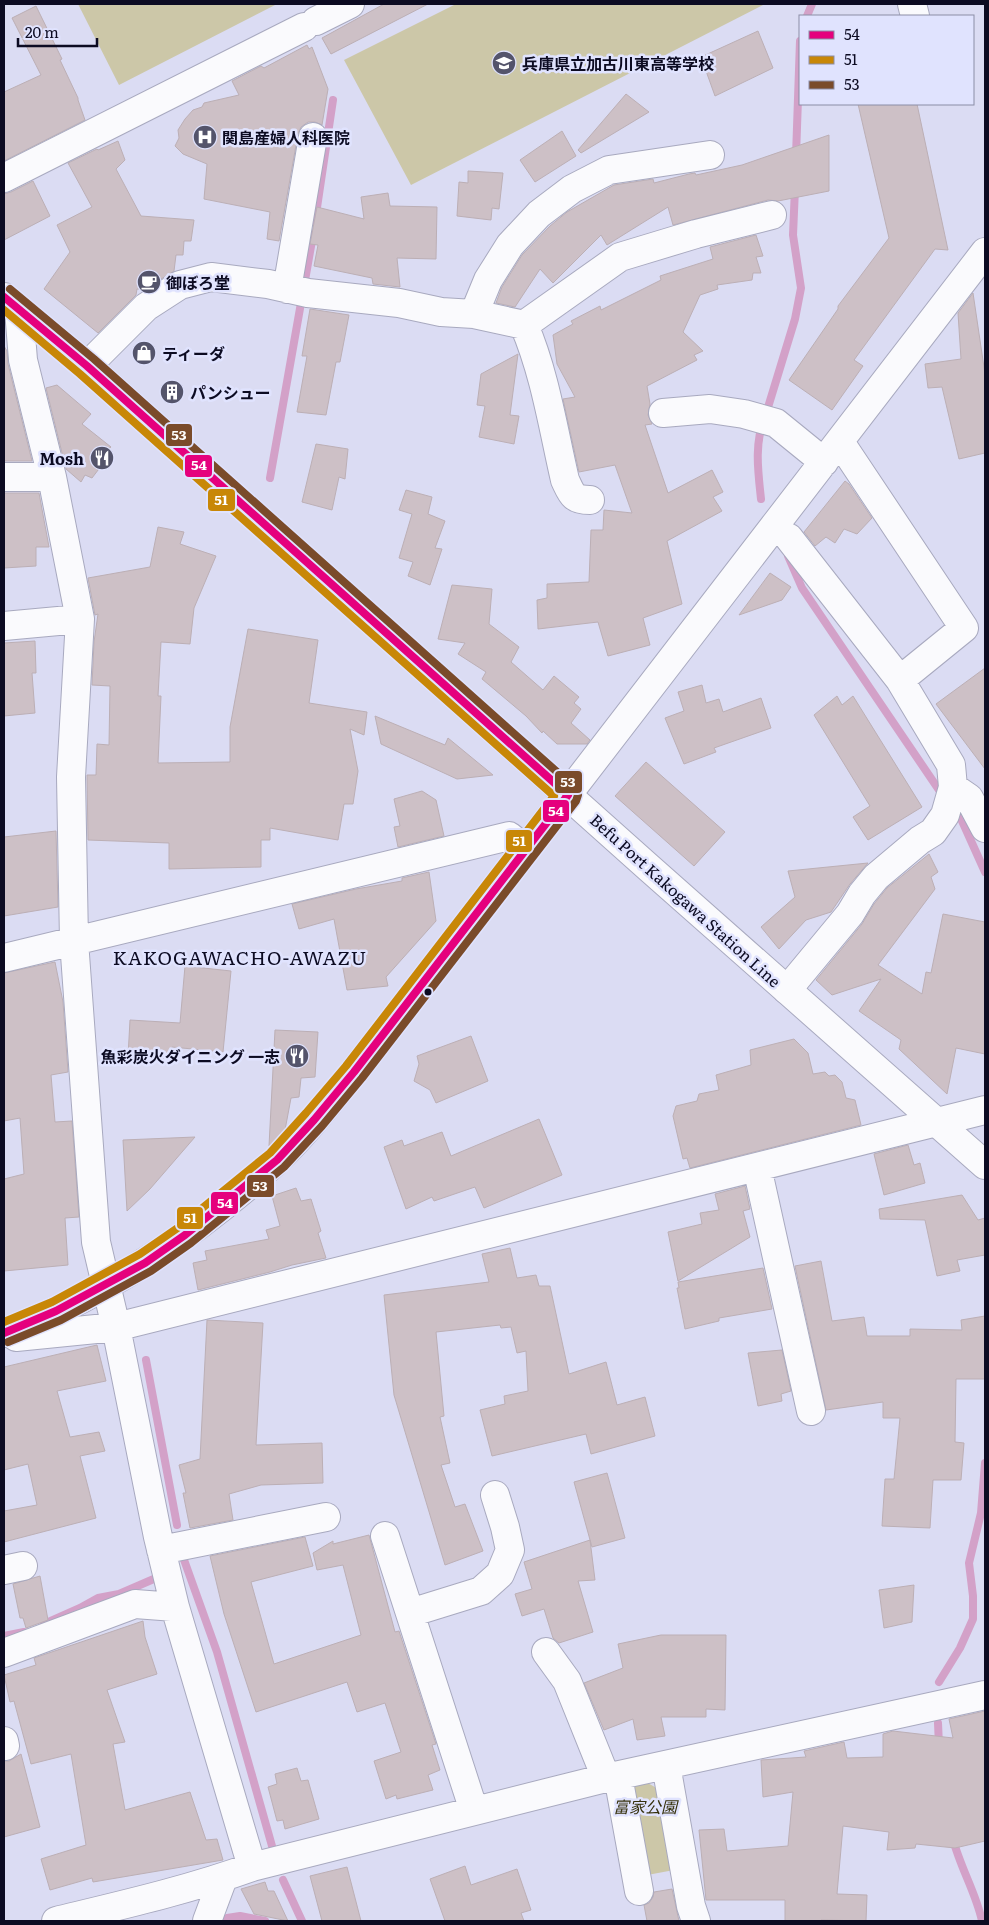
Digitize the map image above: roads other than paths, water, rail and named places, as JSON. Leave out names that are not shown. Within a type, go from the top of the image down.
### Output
[{"type":"street","points":[[4,178],[350,4]]},
{"type":"street","points":[[297,291],[313,138]]},
{"type":"street","points":[[474,314],[488,280],[510,244],[539,214],[572,189],[609,170],[710,155]]},
{"type":"street","points":[[88,366],[146,307],[180,286],[211,277],[297,291],[399,303],[441,312],[474,314],[524,325],[620,257],[696,234],[772,216]]},
{"type":"street","points":[[4,1333],[56,1311],[145,1263],[185,1235],[277,1160],[314,1120],[354,1072],[985,252]]},
{"type":"street","points":[[11,304],[52,478],[80,619],[72,777],[74,941],[96,1242],[116,1327],[161,1550],[175,1607],[252,1867]]},
{"type":"street","name":"Befu Port Kakogawa Station Line","points":[[11,304],[88,366],[985,1166]]},
{"type":"street","points":[[524,325],[535,353],[565,480],[575,498],[590,500]]},
{"type":"street","points":[[663,414],[710,409],[744,414],[776,423],[832,452],[964,628],[900,680]]},
{"type":"street","points":[[4,477],[52,478]]},
{"type":"street","points":[[787,990],[850,914],[862,894],[876,877],[932,832],[945,815],[953,787],[951,765],[900,680],[789,538]]},
{"type":"street","points":[[4,626],[80,619]]},
{"type":"street","points":[[953,787],[969,798],[985,828]]},
{"type":"street","points":[[4,958],[509,836],[525,849]]},
{"type":"street","points":[[4,1338],[116,1327],[985,1110]]},
{"type":"street","points":[[757,1166],[811,1411]]},
{"type":"street","points":[[422,1609],[481,1591],[500,1574],[510,1550],[495,1495]]},
{"type":"street","points":[[161,1550],[326,1516]]},
{"type":"street","points":[[385,1536],[422,1609],[474,1811]]},
{"type":"street","points":[[4,1653],[135,1604],[175,1607]]},
{"type":"street","points":[[546,1652],[567,1680],[612,1777],[639,1891]]},
{"type":"street","points":[[56,1921],[222,1878],[252,1867],[612,1777],[985,1696]]},
{"type":"street","points":[[666,1765],[691,1906],[696,1921]]},
{"type":"street","points":[[207,1921],[222,1878]]},
{"type":"waterway","points":[[807,15],[812,4]]},
{"type":"waterway","points":[[796,156],[799,70]]},
{"type":"waterway","points":[[315,221],[333,100]]},
{"type":"waterway","points":[[761,499],[758,457],[759,437],[795,319],[801,288],[793,235],[795,188]]},
{"type":"waterway","points":[[270,478],[313,235]]},
{"type":"waterway","points":[[788,556],[802,588],[939,790]]},
{"type":"waterway","points":[[958,812],[985,872]]},
{"type":"waterway","points":[[146,1360],[177,1525]]},
{"type":"waterway","points":[[939,1682],[960,1648],[973,1619],[973,1596],[969,1563],[981,1513],[985,1463]]},
{"type":"waterway","points":[[183,1557],[217,1652],[272,1846]]},
{"type":"waterway","points":[[44,1624],[98,1598],[119,1594],[156,1578]]},
{"type":"waterway","points":[[4,1636],[24,1632]]},
{"type":"waterway","points":[[938,1723],[939,1746]]},
{"type":"waterway","points":[[953,1839],[982,1921]]},
{"type":"waterway","points":[[283,1880],[302,1921]]},
{"type":"waterway","points":[[224,1921],[227,1918],[240,1916],[265,1921]]},
{"type":"place","name":"兵庫県立加古川東高等学校","points":[[504,63]]},
{"type":"place","name":"関島産婦人科医院","points":[[205,137]]},
{"type":"place","name":"御ぼろ堂","points":[[149,282]]},
{"type":"place","name":"ティーダ","points":[[144,353]]},
{"type":"place","name":"パンシュー","points":[[172,392]]},
{"type":"place","name":"Mosh","points":[[102,458]]},
{"type":"place","name":"魚彩炭火ダイニング 一志","points":[[297,1056]]},
{"type":"district","name":"KAKOGAWACHO-AWAZU","points":[[240,957]]},
{"type":"park label","name":"富家公園","points":[[645,1806]]}]
